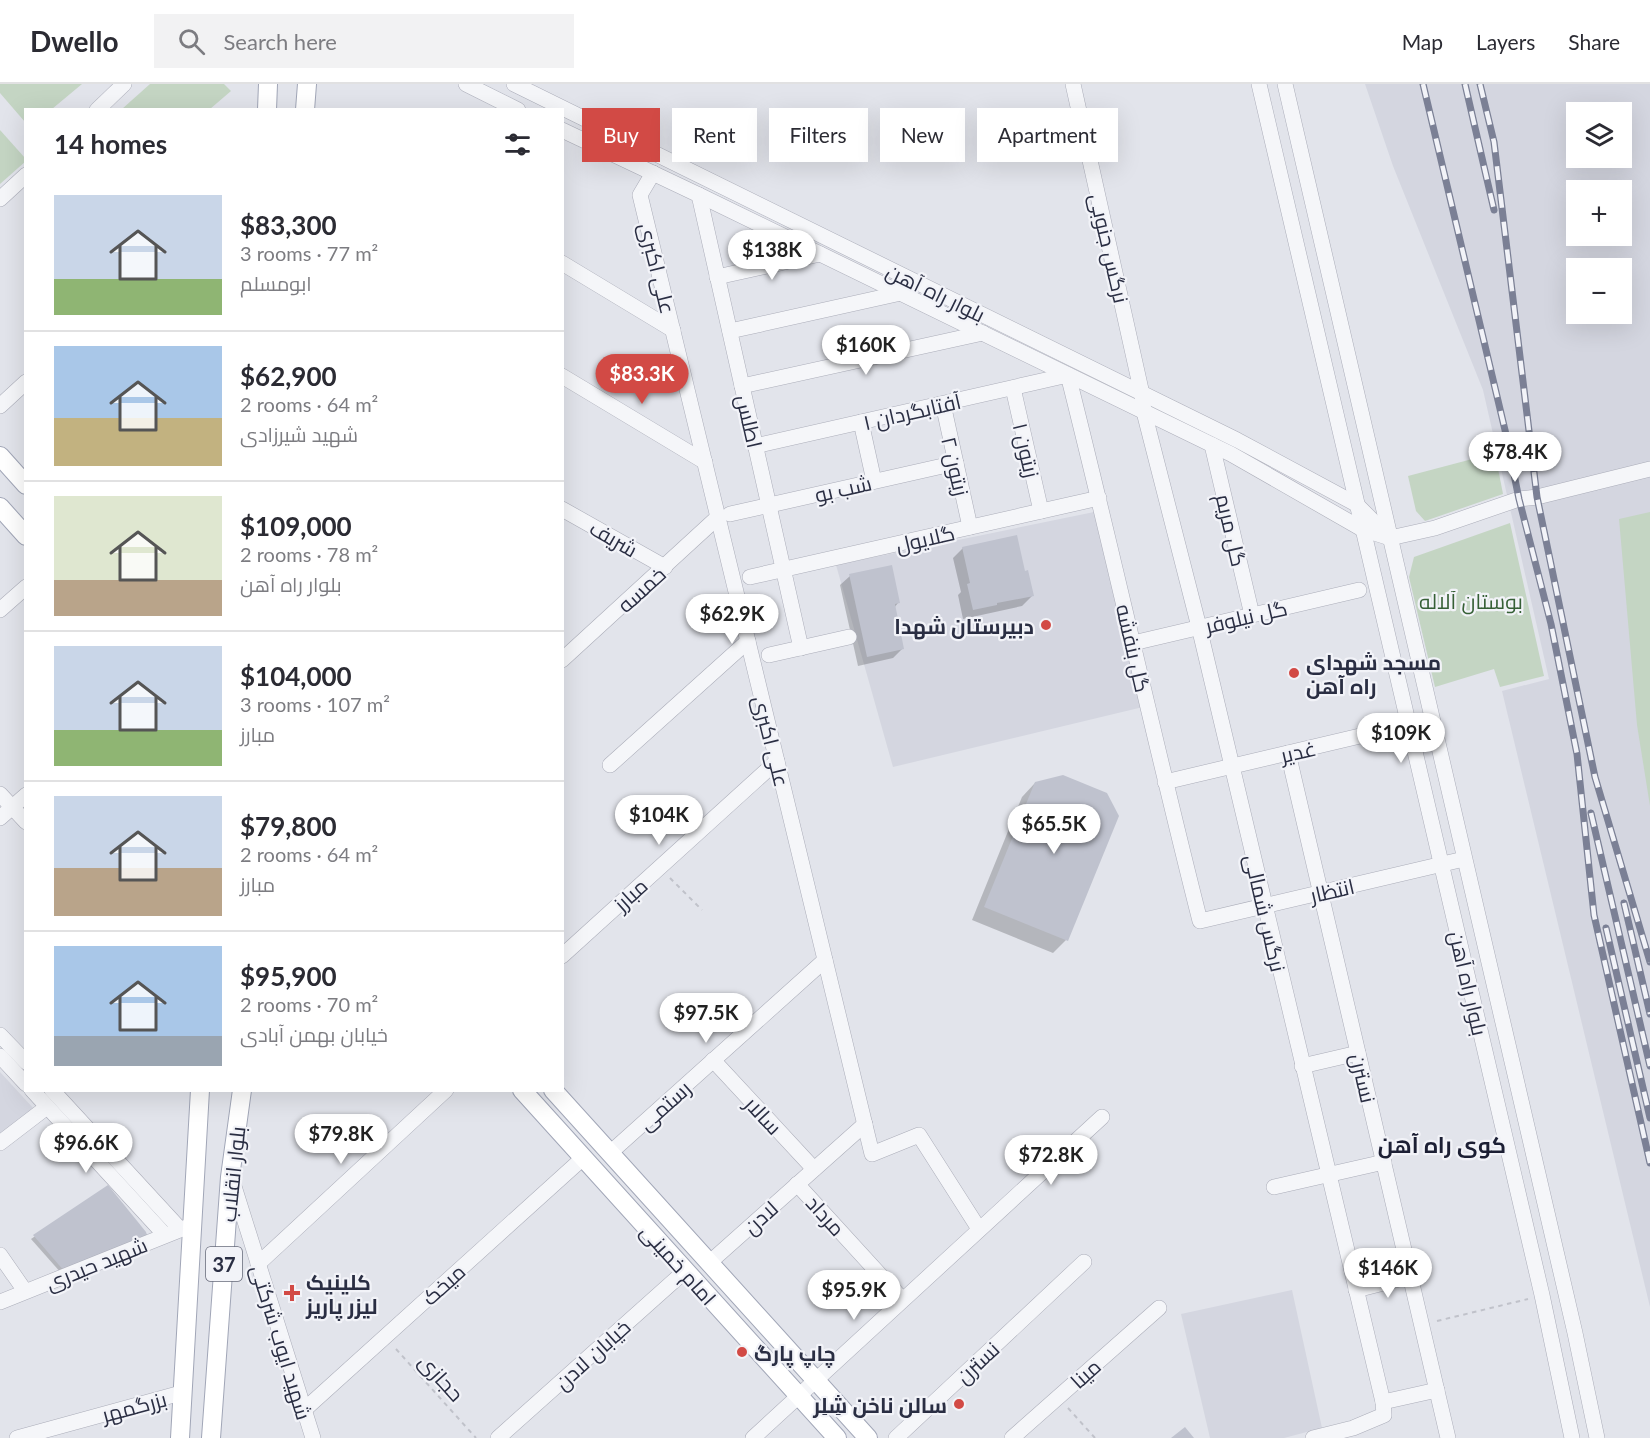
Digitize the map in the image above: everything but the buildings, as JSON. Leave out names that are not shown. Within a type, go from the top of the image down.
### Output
[{"type":"main road","points":[[267,108],[268,84]]},
{"type":"main road","points":[[305,108],[307,84]]},
{"type":"main road","points":[[0,456],[24,483]]},
{"type":"main road","points":[[0,507],[24,534]]},
{"type":"main road","name":"بلوار انقلاب","points":[[180,1438],[186,1227],[200,1092]]},
{"type":"main road","points":[[198,1127],[211,1092]]},
{"type":"main road","name":"بلوار انقلاب","points":[[211,1438],[230,1177],[242,1092]]},
{"type":"main road","name":"امام خمینی","points":[[524,1092],[837,1438]]},
{"type":"main road","name":"امام خمینی","points":[[555,1092],[868,1438]]},
{"type":"street","points":[[99,108],[124,84]]},
{"type":"street","points":[[466,84],[515,108]]},
{"type":"street","name":"بلوار راه آهن","points":[[514,84],[563,108]]},
{"type":"street","name":"نرگس جنوبی","points":[[1073,84],[1142,394],[1144,412]]},
{"type":"street","name":"بلوار راه آهن","points":[[1259,84],[1552,1338],[1572,1438]]},
{"type":"street","name":"بلوار راه آهن","points":[[1285,84],[1575,1333],[1597,1438]]},
{"type":"street","name":"بلوار راه آهن","points":[[564,109],[1238,440],[1356,504],[1390,538]]},
{"type":"street","name":"بلوار راه آهن","points":[[564,131],[1212,445],[1362,529],[1390,538]]},
{"type":"street","name":"علی اکبری","points":[[653,173],[640,195],[705,462],[724,516],[748,641],[872,1154],[919,1135],[979,1229]]},
{"type":"street","points":[[0,199],[24,177]]},
{"type":"street","points":[[1282,184],[1307,179]]},
{"type":"street","name":"اطلس","points":[[699,195],[801,648]]},
{"type":"street","points":[[717,277],[820,254]]},
{"type":"street","points":[[564,264],[673,330]]},
{"type":"street","points":[[730,330],[901,293]]},
{"type":"street","points":[[742,386],[983,333]]},
{"type":"street","name":"آفتابگردان ۱","points":[[756,446],[1068,375]]},
{"type":"street","name":"گل بنفشه","points":[[1068,375],[1200,921]]},
{"type":"street","points":[[564,377],[705,462]]},
{"type":"street","points":[[0,406],[24,384]]},
{"type":"street","name":"زیتون ۱","points":[[1013,388],[1041,511]]},
{"type":"street","name":"زیتون ۲","points":[[943,404],[970,527]]},
{"type":"street","name":"نرگس شمالی","points":[[1144,412],[1199,627],[1383,1408]]},
{"type":"street","points":[[861,422],[874,481]]},
{"type":"street","name":"گل مریم","points":[[1212,445],[1252,615]]},
{"type":"street","name":"شب بو","points":[[724,516],[956,463]]},
{"type":"street","points":[[1390,538],[1435,528],[1520,499],[1538,497],[1650,469]]},
{"type":"street","name":"گلایول","points":[[750,577],[1099,498]]},
{"type":"street","name":"شریف","points":[[564,510],[665,567]]},
{"type":"street","name":"خمسه","points":[[564,658],[724,516]]},
{"type":"street","points":[[0,610],[24,589]]},
{"type":"street","name":"گل نیلوفر","points":[[1132,643],[1359,590]]},
{"type":"street","points":[[769,655],[849,637]]},
{"type":"street","points":[[610,765],[748,641]]},
{"type":"street","name":"غدیر","points":[[1165,782],[1432,719]]},
{"type":"street","name":"نسترن","points":[[1288,753],[1448,1438]]},
{"type":"street","name":"مبارز","points":[[564,954],[777,760]]},
{"type":"street","points":[[0,794],[6,812],[24,821]]},
{"type":"street","points":[[6,812],[24,797]]},
{"type":"street","name":"انتظار","points":[[1200,921],[1464,859]]},
{"type":"street","name":"رستمی","points":[[609,1153],[825,960]]},
{"type":"street","points":[[0,1035],[24,1060]]},
{"type":"street","points":[[1486,1056],[1509,1050]]},
{"type":"street","points":[[1302,1066],[1358,1053]]},
{"type":"street","points":[[0,1056],[24,1082]]},
{"type":"street","name":"سالار","points":[[713,1060],[814,1169]]},
{"type":"street","points":[[34,1092],[165,1234]]},
{"type":"street","points":[[54,1092],[186,1227]]},
{"type":"street","points":[[258,1264],[444,1092]]},
{"type":"street","points":[[0,1143],[47,1107]]},
{"type":"street","points":[[753,1438],[1102,1118]]},
{"type":"street","name":"لادن","points":[[709,1263],[865,1124]]},
{"type":"street","name":"میخک","points":[[304,1410],[583,1158]]},
{"type":"street","points":[[1274,1188],[1384,1162]]},
{"type":"street","name":"شهید ایوب شرکتی","points":[[230,1177],[313,1438]]},
{"type":"street","name":"مرداد","points":[[797,1184],[902,1299]]},
{"type":"street","points":[[1525,1222],[1548,1216]]},
{"type":"street","name":"شهید حیدری","points":[[0,1302],[186,1227]]},
{"type":"street","points":[[0,1255],[25,1291]]},
{"type":"street","name":"نسترن","points":[[896,1438],[1084,1262]]},
{"type":"street","name":"خیابان لادن","points":[[498,1438],[514,1432],[685,1271]]},
{"type":"street","points":[[1356,1290],[1411,1276]]},
{"type":"street","name":"مینا","points":[[1012,1438],[1159,1308]]},
{"type":"street","points":[[1552,1338],[1575,1333]]},
{"type":"street","points":[[1313,1438],[1353,1428],[1383,1408],[1437,1390]]},
{"type":"street","name":"بزرگمهر","points":[[17,1438],[181,1393]]},
{"type":"path","points":[[659,868],[702,910]]},
{"type":"path","points":[[1423,1325],[1542,1295]]},
{"type":"path","name":"حجازی","points":[[385,1337],[476,1438]]},
{"type":"path","points":[[1059,1397],[1095,1438]]},
{"type":"shaded area","points":[[1365,84],[1650,84],[1650,1307],[1502,691],[1549,679],[1483,390],[1393,166]]},
{"type":"shaded area","points":[[1099,511],[1143,707],[893,767],[836,565]]},
{"type":"shaded area","points":[[0,1072],[34,1109],[0,1135]]},
{"type":"shaded area","points":[[1292,1290],[1322,1428],[1284,1438],[1210,1438],[1181,1314]]},
{"type":"green space","points":[[0,84],[82,84],[53,108],[24,108],[24,121],[0,93]]},
{"type":"green space","points":[[150,84],[224,84],[231,91],[211,108],[123,108]]},
{"type":"green space","points":[[0,130],[24,157],[24,163],[0,184]]},
{"type":"green space","points":[[1495,453],[1503,494],[1425,521],[1416,511],[1408,476]]},
{"type":"green space","points":[[1650,512],[1650,806],[1637,725],[1619,519]]},
{"type":"green space","name":"بوستان آلاله","points":[[1510,523],[1544,676],[1500,687],[1494,669],[1435,687],[1409,577],[1414,557]]},
{"type":"railway","points":[[1423,84],[1505,430],[1519,499],[1551,624],[1577,754],[1594,915],[1650,1163]]},
{"type":"railway","points":[[1465,84],[1494,210]]},
{"type":"railway","points":[[1480,84],[1494,142],[1537,497],[1595,777],[1650,962]]},
{"type":"railway","points":[[1591,813],[1650,1066]]},
{"type":"railway","points":[[1624,903],[1650,1014]]},
{"type":"railway","points":[[1606,928],[1650,1118]]},
{"type":"place","name":"دبیرستان شهدا","points":[[1046,625]]},
{"type":"place","name":"مسجد شهدای راه آهن","points":[[1294,673]]},
{"type":"place","name":"کلینیک لیزر پاریز","points":[[292,1293]]},
{"type":"place","name":"چاپ پارگ","points":[[742,1352]]},
{"type":"place","name":"سالن ناخن شِلِر","points":[[959,1404]]},
{"type":"district","name":"کوی راه آهن","points":[[1442,1144]]}]
